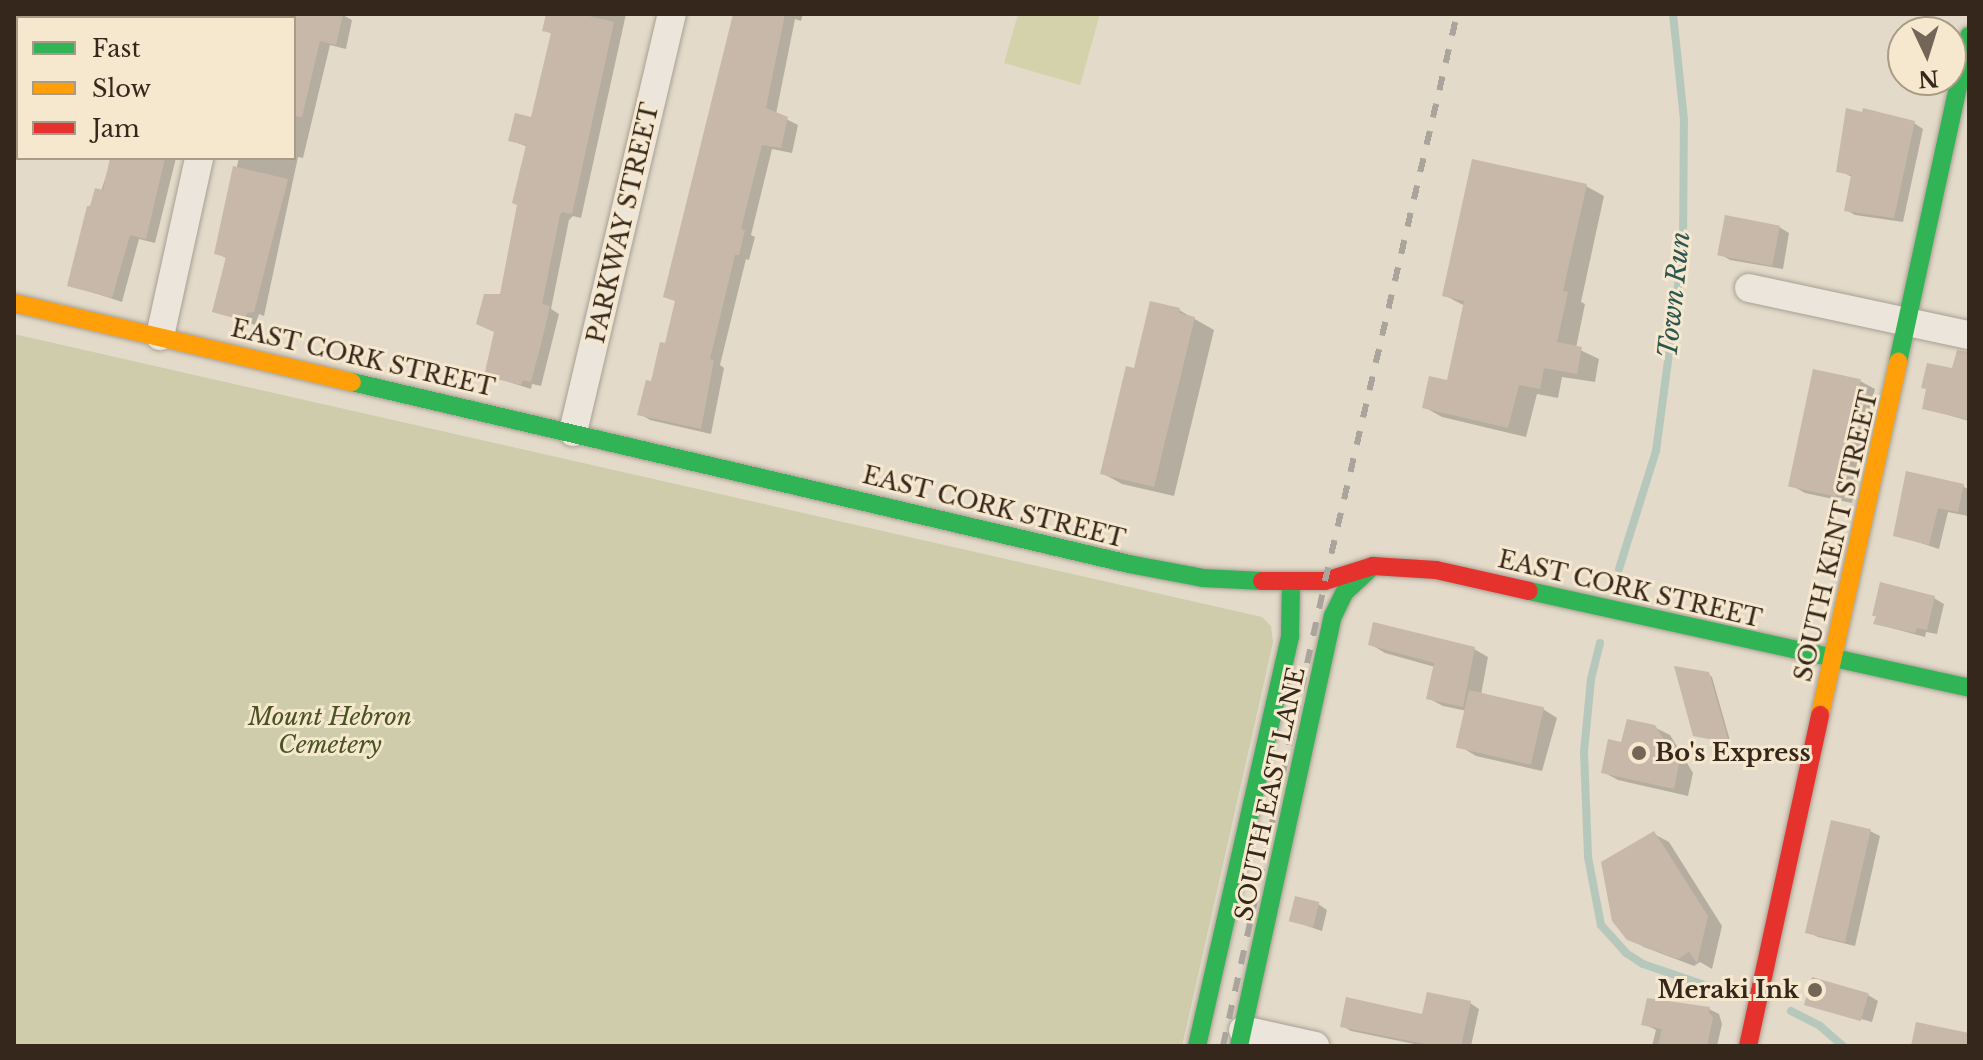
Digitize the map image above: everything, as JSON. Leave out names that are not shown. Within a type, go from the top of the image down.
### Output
[{"type":"main road","name":"SOUTH KENT STREET","points":[[1748,1046],[1969,36]]},
{"type":"main road","name":"EAST CORK STREET","points":[[14,303],[1129,564],[1203,578],[1291,582],[1325,581],[1373,566],[1436,570],[1969,688]]},
{"type":"main road","name":"SOUTH EAST LANE","points":[[1241,1038],[1333,616],[1344,593],[1373,566]]},
{"type":"main road","name":"SOUTH EAST LANE","points":[[1197,1046],[1290,635],[1291,582]]},
{"type":"street","name":"PARKWAY STREET","points":[[573,432],[672,14]]},
{"type":"street","points":[[160,336],[199,160]]},
{"type":"street","points":[[1749,288],[1969,335]]},
{"type":"street","points":[[1241,1038],[1315,1046]]},
{"type":"shaded area","points":[[1018,14],[1100,14],[1080,85],[1004,63]]},
{"type":"green space","name":"Mount Hebron Cemetery","points":[[14,334],[1262,617],[1271,626],[1273,642],[1182,1046],[14,1046]]},
{"type":"building","points":[[343,14],[336,45],[320,41],[302,117],[296,116],[294,16]]},
{"type":"building","points":[[546,14],[581,14],[614,22],[572,214],[562,212],[560,215],[542,304],[550,306],[542,340],[531,382],[523,380],[521,385],[484,376],[494,332],[476,324],[484,294],[500,294],[517,205],[512,203],[526,145],[508,141],[515,113],[531,117],[551,33],[542,31]]},
{"type":"building","points":[[733,14],[785,14],[766,108],[788,117],[781,148],[762,145],[741,229],[745,230],[739,255],[735,255],[710,359],[714,360],[701,429],[637,415],[646,380],[651,381],[660,342],[665,343],[675,301],[663,297]]},
{"type":"building","points":[[1846,108],[1862,112],[1863,108],[1915,121],[1894,218],[1844,211],[1851,175],[1836,172]]},
{"type":"building","points":[[1472,159],[1587,184],[1563,291],[1568,292],[1557,342],[1582,347],[1577,374],[1544,368],[1540,389],[1519,385],[1508,428],[1422,408],[1429,376],[1447,380],[1464,301],[1442,296]]},
{"type":"building","points":[[110,160],[165,160],[146,239],[130,235],[112,298],[67,286],[87,206],[90,206],[95,188],[103,190]]},
{"type":"building","points":[[233,166],[288,179],[254,312],[247,313],[245,321],[212,312],[226,257],[214,254]]},
{"type":"building","points":[[1725,215],[1780,226],[1772,266],[1717,255]]},
{"type":"building","points":[[1150,301],[1180,308],[1179,313],[1195,317],[1154,487],[1100,474],[1126,366],[1134,368]]},
{"type":"building","points":[[1957,350],[1969,352],[1969,420],[1922,409],[1926,389],[1921,388],[1927,363],[1952,368]]},
{"type":"building","points":[[1813,369],[1861,379],[1836,497],[1788,486]]},
{"type":"building","points":[[1906,471],[1964,484],[1958,512],[1938,508],[1929,545],[1893,536]]},
{"type":"building","points":[[1880,582],[1935,596],[1927,630],[1917,628],[1915,633],[1873,624]]},
{"type":"building","points":[[1373,622],[1475,647],[1463,707],[1426,699],[1434,663],[1368,645]]},
{"type":"building","points":[[1674,666],[1709,672],[1729,743],[1693,736]]},
{"type":"building","points":[[1469,690],[1544,707],[1531,765],[1456,747]]},
{"type":"building","name":"Bo's Express","points":[[1627,719],[1655,725],[1679,764],[1674,789],[1601,773],[1608,739],[1621,742]]},
{"type":"building","points":[[1831,820],[1871,829],[1845,942],[1805,933]]},
{"type":"building","points":[[1654,831],[1708,916],[1697,963],[1689,952],[1678,959],[1627,940],[1612,921],[1601,862]]},
{"type":"building","points":[[1295,896],[1319,902],[1313,927],[1289,921]]},
{"type":"building","points":[[1812,977],[1869,993],[1861,1021],[1804,1005]]},
{"type":"building","points":[[1427,992],[1471,1001],[1461,1046],[1435,1046],[1340,1027],[1346,997],[1422,1014]]},
{"type":"building","points":[[1647,998],[1710,1007],[1709,1013],[1713,1017],[1707,1046],[1658,1046],[1662,1029],[1641,1025]]},
{"type":"building","points":[[1916,1022],[1969,1033],[1969,1046],[1911,1046]]},
{"type":"waterway","name":"Town Run","points":[[1619,569],[1656,451],[1683,248],[1684,120],[1673,14]]},
{"type":"waterway","name":"Town Run","points":[[1600,643],[1591,679],[1584,752],[1588,857],[1601,925],[1626,953],[1643,964],[1728,993]]},
{"type":"waterway","name":"Town Run","points":[[1791,1011],[1820,1026],[1843,1046]]},
{"type":"railway","points":[[1223,1046],[1325,581],[1457,14]]},
{"type":"traffic: fast","points":[[1898,362],[1969,36]]},
{"type":"traffic: fast","points":[[352,382],[1129,564],[1203,578],[1262,581]]},
{"type":"traffic: fast","points":[[1239,1046],[1333,616],[1344,593],[1373,566]]},
{"type":"traffic: fast","points":[[1197,1046],[1290,635],[1291,582]]},
{"type":"traffic: fast","points":[[1529,591],[1969,688]]},
{"type":"traffic: slow","points":[[14,303],[352,382]]},
{"type":"traffic: slow","points":[[1820,715],[1898,362]]},
{"type":"traffic: jam","points":[[1262,581],[1325,581],[1373,566],[1436,570],[1529,591]]},
{"type":"traffic: jam","points":[[1748,1046],[1820,715]]},
{"type":"place","name":"Bo's Express","points":[[1639,753]]},
{"type":"place","name":"Meraki Ink","points":[[1815,990]]}]
